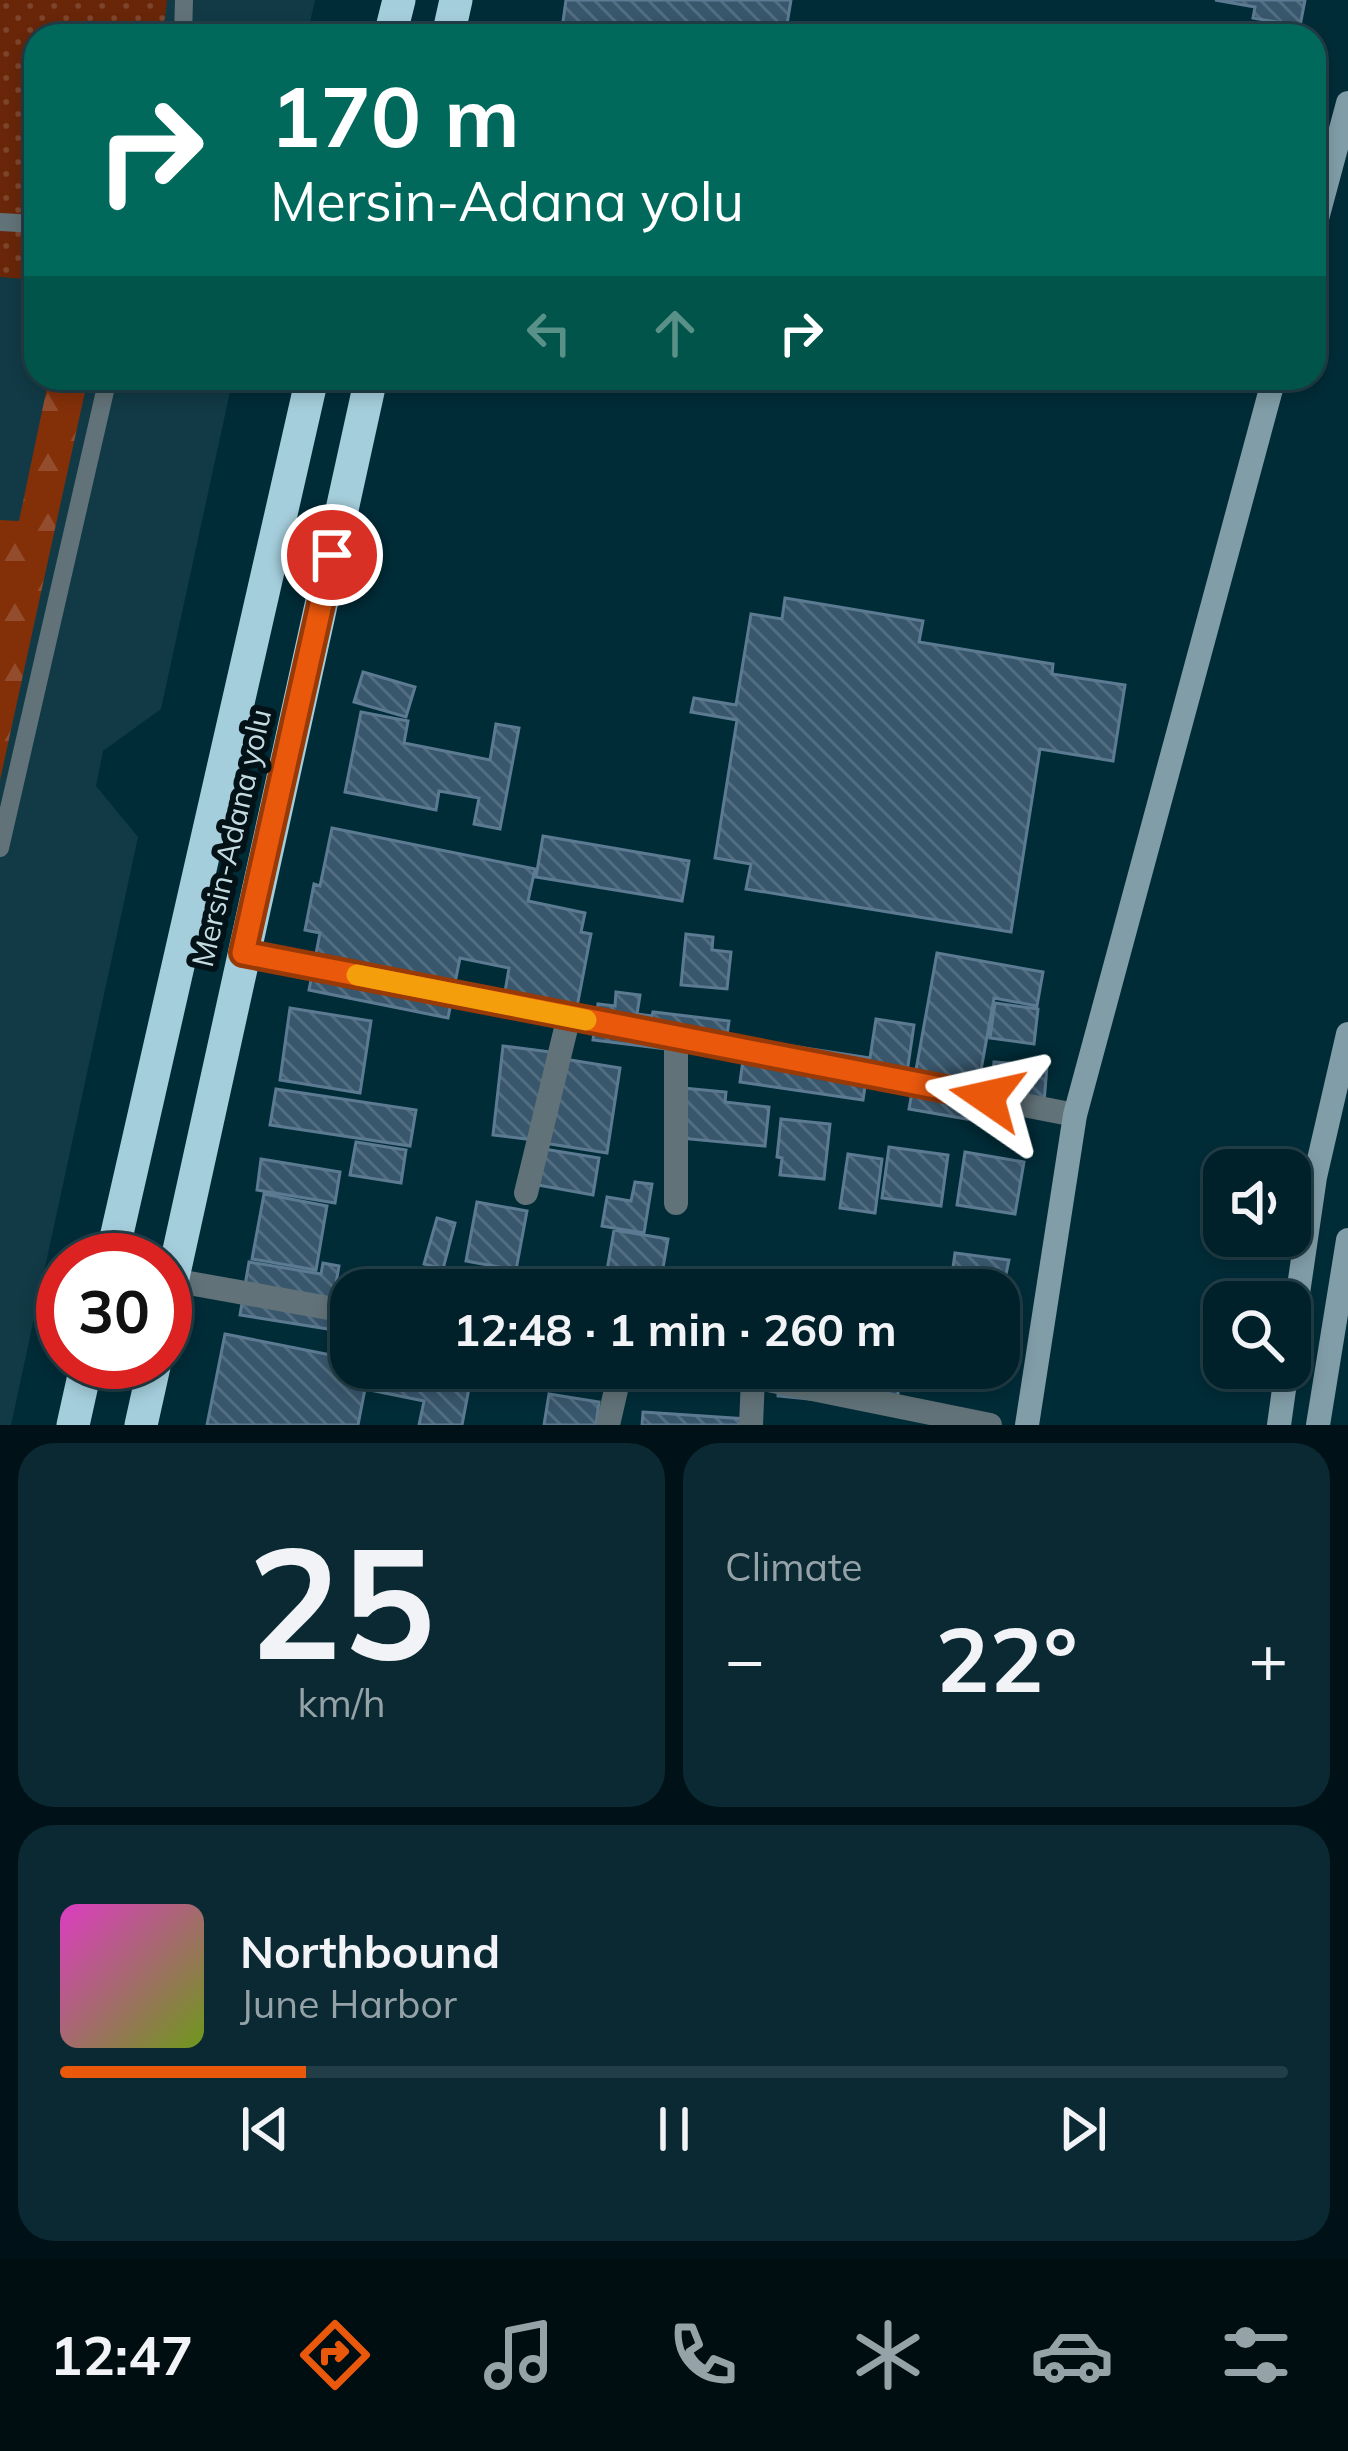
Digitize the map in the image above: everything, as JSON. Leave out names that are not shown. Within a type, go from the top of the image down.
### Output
[{"type":"highway","name":"Mersin-Adana yolu","points":[[117,1233],[309,390]]},
{"type":"highway","name":"Mersin-Adana yolu","points":[[182,1233],[368,390]]},
{"type":"highway","points":[[73,1425],[81,1389]]},
{"type":"highway","points":[[142,1425],[149,1389]]},
{"type":"main road","points":[[1326,185],[1348,103]]},
{"type":"main road","points":[[1028,1425],[1075,1114],[1271,390]]},
{"type":"main road","points":[[1300,1281],[1315,1177],[1348,1034]]},
{"type":"main road","points":[[1318,1425],[1348,1240]]},
{"type":"main road","points":[[1279,1425],[1284,1389]]},
{"type":"street","points":[[243,953],[1075,1114]]},
{"type":"street","points":[[526,1193],[569,1016]]},
{"type":"street","points":[[676,1037],[676,1203]]},
{"type":"street","points":[[192,1284],[330,1308]]},
{"type":"street","points":[[608,1425],[616,1389]]},
{"type":"street","points":[[752,1425],[753,1389]]},
{"type":"street","points":[[812,1389],[990,1425]]},
{"type":"lane","points":[[0,848],[105,390]]},
{"type":"shaded area","points":[[0,0],[315,0],[310,24],[24,24],[24,390],[230,390],[161,709],[103,751],[96,786],[138,837],[52,1233],[36,1233],[36,1309],[11,1425],[0,1425]]},
{"type":"shaded area","points":[[0,0],[167,0],[164,24],[24,24],[24,279],[0,277]]},
{"type":"green space","points":[[46,390],[85,390],[0,780],[0,520],[19,521]]},
{"type":"building","points":[[566,0],[791,0],[787,24],[563,24]]},
{"type":"building","points":[[1215,0],[1305,0],[1300,24],[1253,18],[1255,7]]},
{"type":"building","points":[[785,598],[923,621],[919,642],[1053,664],[1052,674],[1125,685],[1113,761],[1040,749],[1011,932],[746,889],[751,864],[715,858],[737,720],[691,712],[694,698],[736,705],[751,614],[782,619]]},
{"type":"building","points":[[363,672],[415,687],[406,717],[354,702]]},
{"type":"building","points":[[361,712],[408,721],[404,743],[490,760],[496,724],[519,728],[500,829],[474,824],[479,798],[439,791],[436,810],[345,792]]},
{"type":"building","points":[[332,828],[535,869],[528,901],[585,913],[581,932],[591,934],[576,1012],[504,998],[509,968],[460,958],[448,1018],[309,990],[320,933],[305,930]]},
{"type":"building","points":[[543,836],[689,861],[682,901],[536,877]]},
{"type":"building","points":[[686,934],[713,937],[712,950],[731,952],[727,989],[681,985]]},
{"type":"building","points":[[937,953],[1043,972],[1037,1006],[994,998],[972,1120],[909,1109]]},
{"type":"building","points":[[616,992],[640,995],[637,1014],[729,1021],[724,1056],[593,1040],[598,1004],[615,1006]]},
{"type":"building","points":[[995,1003],[1038,1009],[1034,1044],[990,1038]]},
{"type":"building","points":[[290,1008],[371,1021],[360,1093],[280,1080]]},
{"type":"building","points":[[876,1019],[914,1025],[905,1086],[866,1080],[863,1100],[740,1082],[746,1039],[870,1058]]},
{"type":"building","points":[[503,1046],[551,1052],[542,1141],[493,1135]]},
{"type":"building","points":[[558,1058],[620,1068],[607,1153],[544,1143]]},
{"type":"building","points":[[994,1062],[1047,1066],[1043,1116],[990,1112]]},
{"type":"building","points":[[683,1088],[726,1092],[725,1102],[769,1107],[765,1146],[679,1138]]},
{"type":"building","points":[[276,1089],[416,1110],[410,1146],[270,1125]]},
{"type":"building","points":[[781,1119],[830,1124],[824,1179],[780,1175]]},
{"type":"building","points":[[356,1142],[406,1150],[401,1183],[350,1175]]},
{"type":"building","points":[[889,1147],[948,1155],[941,1206],[882,1198]]},
{"type":"building","points":[[544,1149],[599,1158],[593,1195],[538,1185]]},
{"type":"building","points":[[965,1152],[1024,1162],[1015,1214],[957,1205]]},
{"type":"building","points":[[848,1154],[882,1159],[875,1213],[840,1208]]},
{"type":"building","points":[[261,1159],[340,1172],[335,1203],[257,1190]]},
{"type":"building","points":[[635,1182],[652,1184],[644,1233],[602,1226],[607,1197],[631,1201]]},
{"type":"building","points":[[264,1194],[327,1206],[316,1270],[252,1259]]},
{"type":"building","points":[[477,1202],[527,1211],[516,1269],[466,1261]]},
{"type":"building","points":[[437,1218],[455,1223],[443,1269],[424,1264]]},
{"type":"building","points":[[614,1230],[668,1239],[663,1269],[607,1269]]},
{"type":"building","points":[[955,1253],[1009,1260],[1007,1269],[953,1269]]},
{"type":"building","points":[[249,1262],[321,1274],[323,1263],[339,1266],[330,1269],[328,1329],[240,1315]]},
{"type":"building","points":[[225,1334],[330,1355],[330,1389],[365,1389],[358,1425],[207,1425]]},
{"type":"building","points":[[365,1389],[469,1389],[462,1425],[419,1425],[424,1401]]},
{"type":"building","points":[[778,1389],[851,1389],[850,1403],[778,1396]]},
{"type":"building","points":[[854,1389],[898,1389],[897,1405],[853,1401]]},
{"type":"building","points":[[549,1394],[599,1402],[596,1425],[544,1425]]},
{"type":"building","points":[[643,1412],[747,1419],[747,1425],[642,1425]]},
{"type":"slow traffic","points":[[357,975],[586,1020]]},
{"type":"route","points":[[332,555],[243,953],[987,1097]]}]
